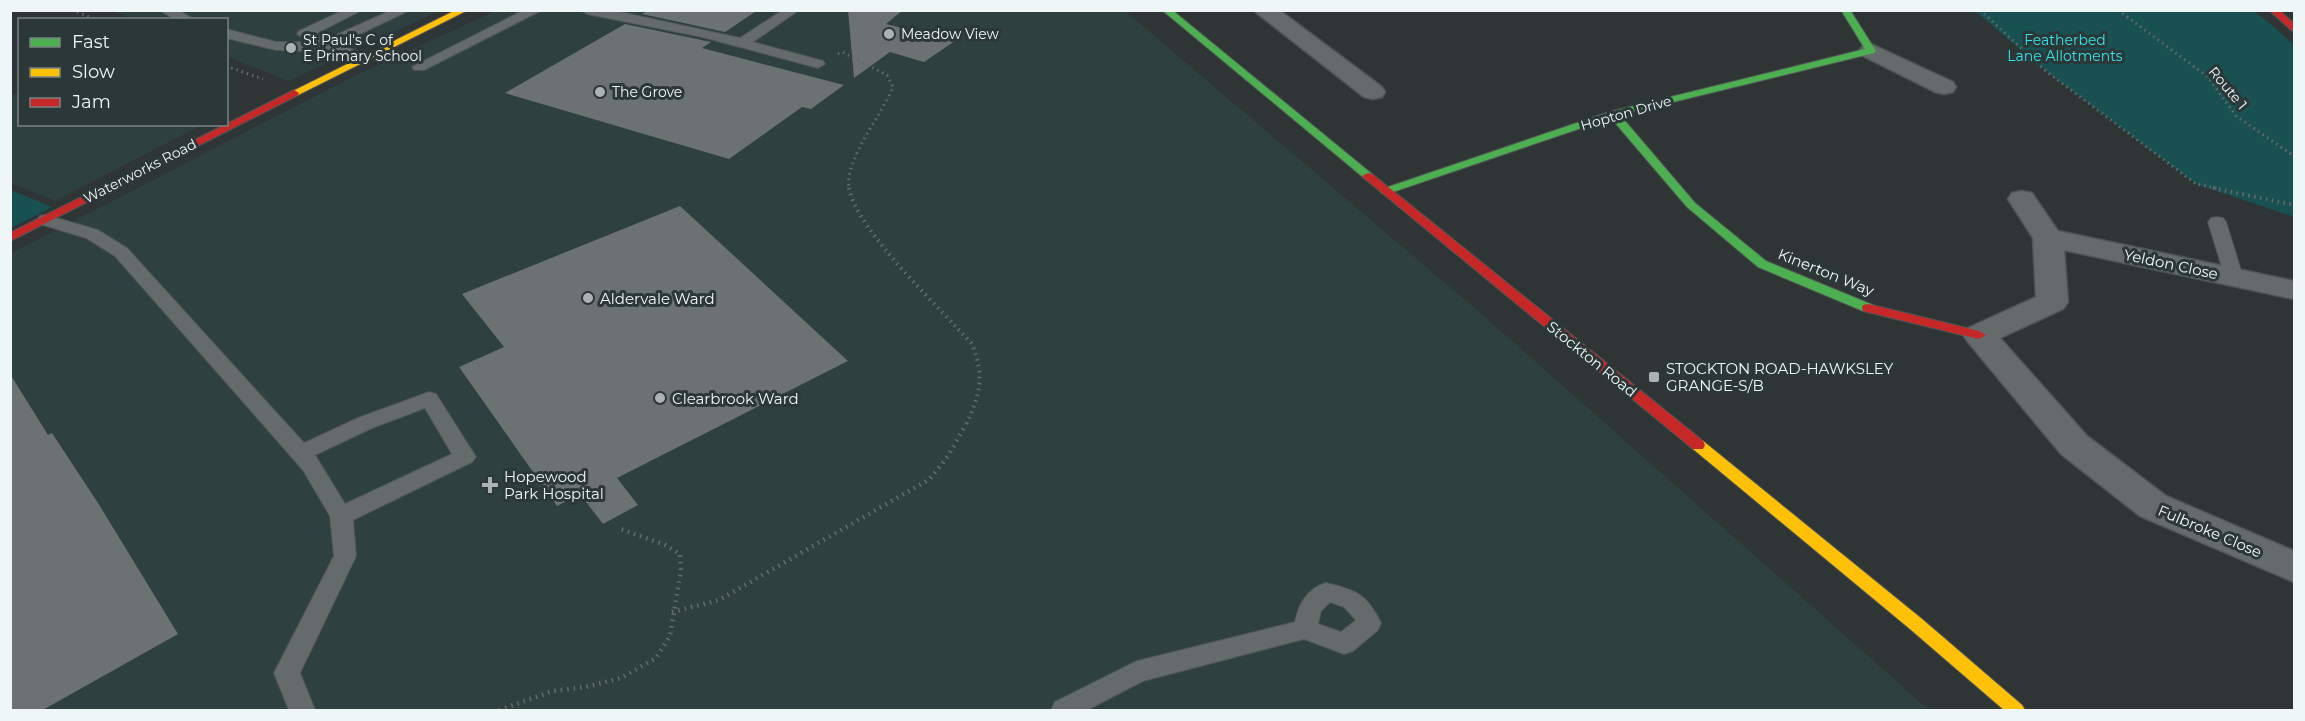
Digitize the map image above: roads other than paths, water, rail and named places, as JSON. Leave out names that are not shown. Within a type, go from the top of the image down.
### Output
[{"type":"main road","name":"Waterworks Road","points":[[230,122],[464,10]]},
{"type":"main road","name":"Stockton Road","points":[[1166,10],[1916,624],[2016,711]]},
{"type":"main road","points":[[1845,10],[1871,51]]},
{"type":"main road","points":[[2273,10],[2295,28]]},
{"type":"main road","name":"Hopton Drive","points":[[1386,191],[1613,114],[1871,51]]},
{"type":"main road","name":"Kinerton Way","points":[[1613,114],[1691,206],[1762,264],[1871,309],[1979,335]]},
{"type":"main road","name":"Waterworks Road","points":[[10,238],[222,126]]},
{"type":"street","points":[[1264,10],[1373,92]]},
{"type":"street","points":[[1871,51],[1944,87]]},
{"type":"street","points":[[1979,335],[2052,302],[2048,238],[2022,199]]},
{"type":"street","name":"Yeldon Close","points":[[2048,238],[2295,290]]},
{"type":"street","name":"Fulbroke Close","points":[[1979,335],[2074,445],[2153,506],[2295,567]]},
{"type":"lane","points":[[165,10],[184,18]]},
{"type":"lane","points":[[356,10],[304,34],[361,58]]},
{"type":"lane","points":[[228,34],[252,43],[277,46],[325,44],[404,10]]},
{"type":"lane","points":[[419,67],[536,10]]},
{"type":"lane","points":[[587,10],[743,42],[818,64]]},
{"type":"lane","points":[[743,42],[793,10]]},
{"type":"lane","points":[[46,220],[92,234],[121,252],[301,453],[311,465],[341,516],[345,556],[287,673],[302,711]]},
{"type":"lane","points":[[2217,222],[2234,278]]},
{"type":"lane","points":[[301,453],[365,423],[429,399],[465,457],[341,516]]},
{"type":"lane","points":[[1064,711],[1137,672],[1305,629]]},
{"type":"place","name":"Meadow View","points":[[889,34]]},
{"type":"place","name":"St Paul's C of E Primary School","points":[[291,48]]},
{"type":"place","name":"The Grove","points":[[600,92]]},
{"type":"place","name":"Aldervale Ward","points":[[588,298]]},
{"type":"place","name":"STOCKTON ROAD-HAWKSLEY GRANGE-S/B","points":[[1654,377]]},
{"type":"place","name":"Clearbrook Ward","points":[[660,398]]},
{"type":"place","name":"Hopewood Park Hospital","points":[[490,485]]},
{"type":"park label","name":"Featherbed Lane Allotments","points":[[2065,48]]}]
